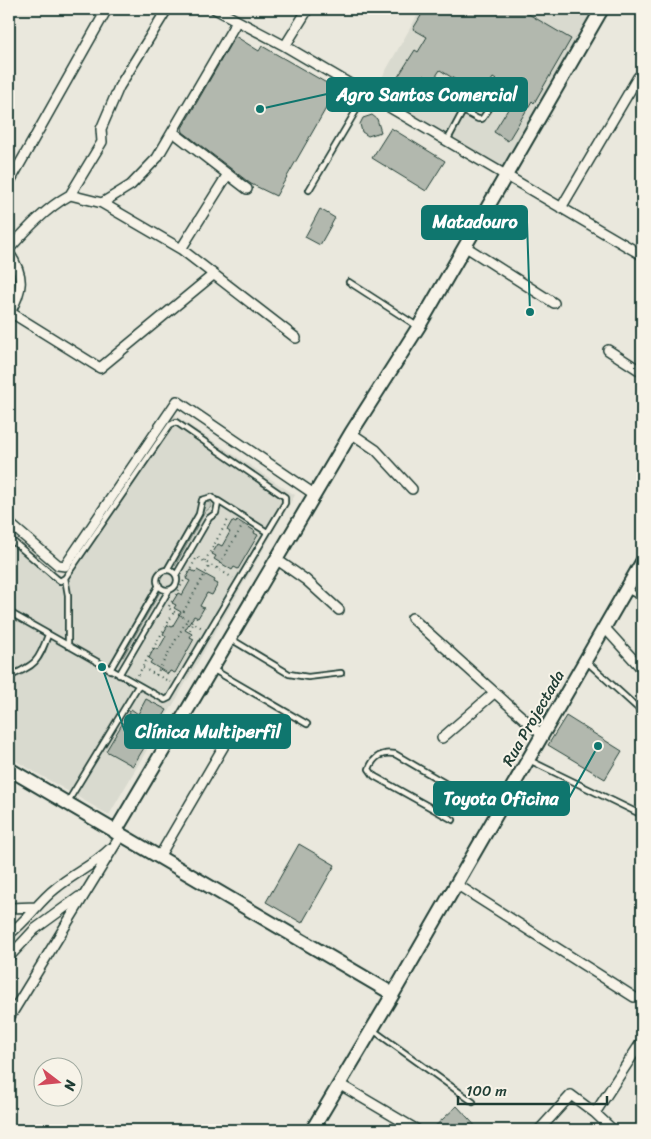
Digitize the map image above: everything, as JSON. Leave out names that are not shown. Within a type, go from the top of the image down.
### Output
[{"type":"street","points":[[9,184],[107,9]]},
{"type":"street","points":[[167,9],[119,87],[101,129],[102,142],[70,195],[58,202],[34,222],[9,251],[20,272],[19,290],[9,313],[100,368],[213,275]]},
{"type":"street","points":[[215,9],[285,46],[642,255]]},
{"type":"street","points":[[285,46],[308,9]]},
{"type":"street","points":[[9,934],[26,920],[55,888],[108,851],[314,494],[466,247],[602,9]]},
{"type":"street","points":[[102,203],[137,178],[157,158],[237,21]]},
{"type":"street","points":[[561,208],[638,77]]},
{"type":"street","points":[[173,132],[247,190]]},
{"type":"street","points":[[180,249],[228,174]]},
{"type":"street","points":[[70,195],[102,203],[180,249],[296,338]]},
{"type":"street","points":[[466,247],[554,303]]},
{"type":"street","points":[[608,350],[642,372]]},
{"type":"street","points":[[9,523],[58,564],[65,566],[177,401],[314,494]]},
{"type":"street","points":[[351,433],[376,450],[412,489]]},
{"type":"street","points":[[276,560],[306,580],[340,610]]},
{"type":"street","name":"Rua Projectada","points":[[312,1130],[393,994],[642,562]]},
{"type":"street","points":[[412,618],[542,735]]},
{"type":"street","points":[[604,627],[642,669]]},
{"type":"street","points":[[442,738],[494,693]]},
{"type":"street","points":[[159,857],[225,744]]},
{"type":"street","points":[[9,769],[393,994]]},
{"type":"street","points":[[9,1018],[90,886],[118,834]]},
{"type":"street","points":[[456,884],[634,997]]},
{"type":"street","points":[[9,957],[35,929],[70,906],[90,886]]},
{"type":"street","points":[[9,908],[36,907]]},
{"type":"street","points":[[596,1113],[642,1041]]},
{"type":"street","points":[[340,1084],[416,1130]]},
{"type":"street","points":[[539,1130],[570,1095],[596,1113],[614,1130]]},
{"type":"lane","points":[[434,94],[463,111],[482,119],[500,93]]},
{"type":"lane","points":[[309,190],[366,94]]},
{"type":"lane","points":[[447,142],[463,111]]},
{"type":"lane","points":[[349,282],[419,326]]},
{"type":"lane","points":[[9,538],[60,581],[65,578],[170,425],[176,422],[285,497],[285,503],[169,698],[161,700],[9,612]]},
{"type":"lane","points":[[110,670],[159,585],[158,577],[166,570],[199,514],[202,500],[209,496],[267,532]]},
{"type":"lane","points":[[119,675],[170,590],[176,585],[178,577],[209,518],[216,513],[218,503],[216,500]]},
{"type":"lane","points":[[166,570],[178,577]]},
{"type":"lane","points":[[65,578],[68,595],[68,646]]},
{"type":"lane","points":[[159,585],[164,589],[170,590]]},
{"type":"lane","points":[[626,589],[642,598]]},
{"type":"lane","points":[[9,677],[29,668],[40,657],[48,635]]},
{"type":"lane","points":[[231,639],[289,674],[308,676],[341,673]]},
{"type":"lane","points":[[585,660],[642,712]]},
{"type":"lane","points":[[212,670],[307,724]]},
{"type":"lane","points":[[67,803],[138,686]]},
{"type":"lane","points":[[453,820],[374,776],[369,768],[372,761],[378,755],[386,753],[396,754],[497,813]]},
{"type":"lane","points":[[528,760],[642,815]]},
{"type":"lane","points":[[372,1030],[473,1102]]},
{"type":"path","points":[[204,561],[232,513]]},
{"type":"path","points":[[216,568],[245,521]]},
{"type":"path","points":[[178,577],[194,555]]},
{"type":"path","points":[[206,630],[168,608],[197,557],[235,579]]},
{"type":"path","points":[[181,616],[210,565]]},
{"type":"path","points":[[165,604],[170,596]]},
{"type":"path","points":[[132,672],[138,675],[174,612]]},
{"type":"path","points":[[156,675],[187,620]]},
{"type":"path","points":[[190,630],[193,624]]},
{"type":"path","points":[[142,668],[174,684]]},
{"type":"shaded area","points":[[421,9],[593,9],[503,167],[373,93]]},
{"type":"shaded area","points":[[171,413],[295,495],[109,815],[9,757],[9,531],[61,576]]},
{"type":"shaded area","points":[[206,502],[211,503],[211,507],[205,512],[175,566],[173,565],[203,511]]},
{"type":"shaded area","points":[[158,591],[160,592],[123,657],[121,656]]},
{"type":"building","points":[[425,9],[520,9],[571,39],[534,103],[532,101],[508,141],[494,132],[518,93],[493,78],[481,96],[440,70],[432,82],[423,75],[407,102],[389,91],[415,50],[418,52],[427,37],[413,29]]},
{"type":"building","points":[[235,36],[259,51],[262,46],[337,89],[276,196],[251,184],[183,132],[182,128]]},
{"type":"building","points":[[372,115],[377,119],[381,132],[368,136],[362,132],[360,124],[363,118]]},
{"type":"building","points":[[391,128],[445,161],[426,191],[372,158]]},
{"type":"building","points":[[320,209],[335,218],[320,245],[305,237]]},
{"type":"building","points":[[237,520],[255,531],[254,533],[258,535],[238,569],[234,567],[232,570],[214,559],[216,556],[212,554],[218,544],[222,546],[230,532],[227,530],[232,521],[236,523]]},
{"type":"building","points":[[191,570],[195,572],[197,570],[215,580],[214,582],[218,584],[212,595],[207,593],[200,606],[204,608],[198,618],[194,616],[185,630],[192,634],[190,637],[194,639],[175,673],[170,671],[168,674],[150,663],[152,660],[149,658],[154,648],[158,650],[166,636],[163,634],[168,625],[172,627],[181,612],[174,608],[176,605],[172,603],[178,593],[182,595],[190,581],[186,579]]},
{"type":"building","points":[[146,699],[167,710],[133,766],[106,751],[131,709],[138,714]]},
{"type":"building","points":[[566,716],[622,751],[605,779],[548,745]]},
{"type":"building","points":[[299,844],[335,865],[302,923],[266,902]]},
{"type":"building","points":[[457,1106],[479,1130],[431,1130]]},
{"type":"place","name":"Agro Santos Comercial","points":[[260,109]]},
{"type":"place","name":"Matadouro","points":[[530,312]]},
{"type":"place","name":"Clínica Multiperfil","points":[[102,667]]},
{"type":"place","name":"Toyota Oficina","points":[[598,746]]}]
